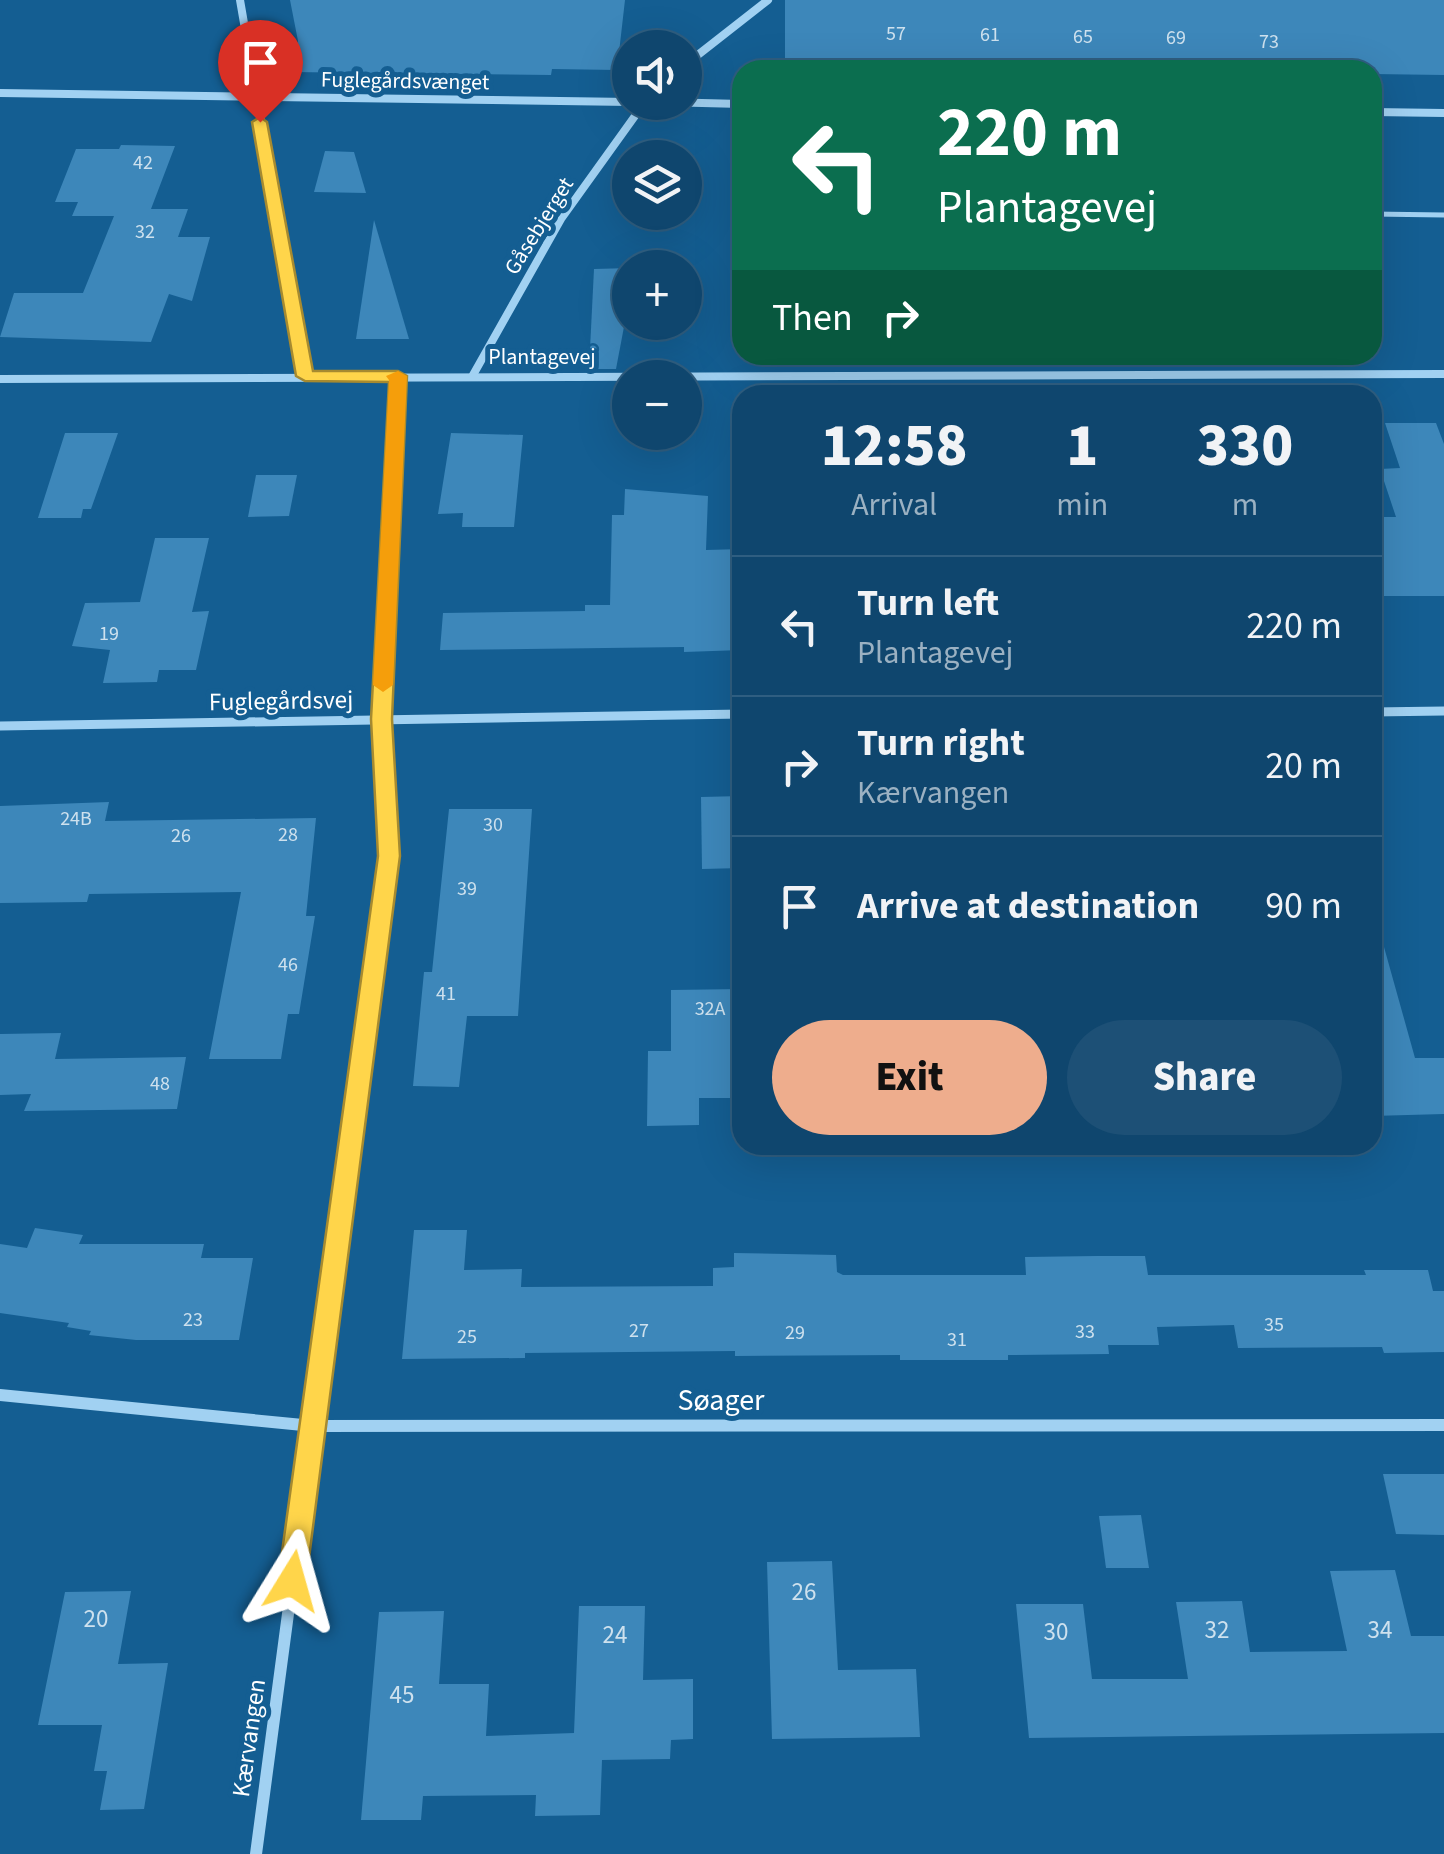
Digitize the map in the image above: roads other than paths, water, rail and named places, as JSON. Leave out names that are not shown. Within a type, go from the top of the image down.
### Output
[{"type":"street","points":[[240,0],[305,376]]},
{"type":"street","points":[[702,51],[768,0]]},
{"type":"street","name":"Fuglegårdsvænget","points":[[0,93],[612,102]]},
{"type":"street","points":[[702,103],[732,104]]},
{"type":"street","points":[[1382,112],[1444,113]]},
{"type":"street","name":"Gåsebjerget","points":[[473,375],[561,218],[632,120]]},
{"type":"street","name":"Plantagevej","points":[[0,380],[473,375],[1444,374]]},
{"type":"street","name":"Kærvangen","points":[[256,1854],[389,856],[381,719],[398,376]]},
{"type":"street","points":[[1382,712],[1444,711]]},
{"type":"street","name":"Fuglegårdsvej","points":[[0,726],[732,714]]},
{"type":"street","name":"Søager","points":[[0,1395],[312,1426],[1444,1424]]},
{"type":"lane","points":[[1382,214],[1444,216]]}]
